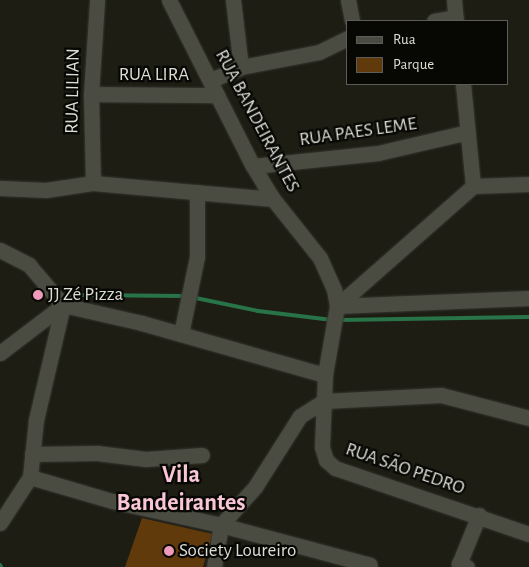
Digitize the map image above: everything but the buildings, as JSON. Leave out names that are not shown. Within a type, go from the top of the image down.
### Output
[{"type":"street","name":"RUA LILIAN","points":[[93,182],[91,94],[97,0]]},
{"type":"street","name":"RUA BANDEIRANTES","points":[[169,0],[273,200],[320,258],[334,289],[337,306],[325,375],[324,400]]},
{"type":"street","points":[[233,0],[241,67]]},
{"type":"street","points":[[348,0],[352,20]]},
{"type":"street","points":[[454,0],[456,19]]},
{"type":"street","points":[[211,80],[241,67],[319,52],[346,39]]},
{"type":"street","points":[[463,85],[473,186]]},
{"type":"street","name":"RUA LIRA","points":[[91,94],[217,95]]},
{"type":"street","name":"RUA PAES LEME","points":[[254,166],[378,153],[468,132]]},
{"type":"street","points":[[0,188],[46,190],[93,182],[273,200]]},
{"type":"street","points":[[337,306],[473,186],[529,184]]},
{"type":"street","points":[[181,334],[197,257],[197,192]]},
{"type":"street","points":[[0,250],[29,265],[63,305],[181,334],[325,375]]},
{"type":"street","points":[[337,306],[529,298]]},
{"type":"street","points":[[0,353],[63,305]]},
{"type":"street","points":[[0,523],[30,477],[41,391],[63,305]]},
{"type":"street","points":[[214,567],[221,525],[255,487],[300,416],[324,400],[441,395],[529,418]]},
{"type":"street","name":"RUA SÃO PEDRO","points":[[324,400],[322,447],[326,460],[335,468],[479,515],[529,534]]},
{"type":"street","points":[[32,454],[97,453],[146,459],[202,455]]},
{"type":"street","points":[[30,477],[112,501],[221,525],[370,565]]},
{"type":"street","points":[[467,567],[459,564],[479,515]]},
{"type":"green space","name":"Society Loureiro","points":[[142,518],[213,534],[203,567],[125,567]]},
{"type":"waterway","points":[[62,299],[79,295],[184,296]]},
{"type":"waterway","points":[[191,297],[258,311],[332,320]]},
{"type":"waterway","points":[[339,320],[529,317]]},
{"type":"place","name":"JJ Zé Pizza","points":[[38,295]]},
{"type":"place","name":"Society Loureiro","points":[[169,551]]},
{"type":"district","name":"Vila Bandeirantes","points":[[181,490]]}]
